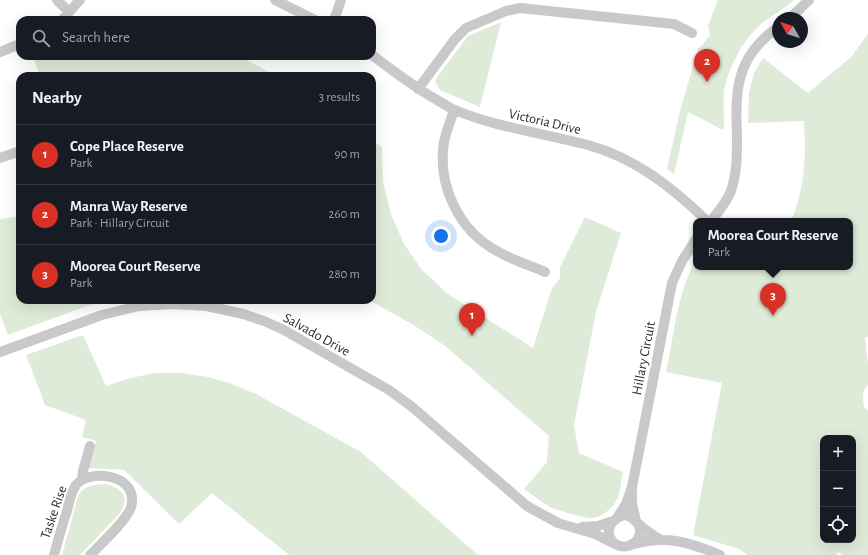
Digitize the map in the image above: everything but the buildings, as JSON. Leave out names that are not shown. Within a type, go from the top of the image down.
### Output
[{"type":"street","points":[[57,0],[74,4],[65,16]]},
{"type":"street","points":[[275,0],[307,16]]},
{"type":"street","points":[[335,16],[341,0]]},
{"type":"street","points":[[796,12],[809,0]]},
{"type":"street","points":[[418,89],[460,32],[475,23],[512,9],[520,8],[674,24],[692,33]]},
{"type":"street","points":[[713,218],[725,204],[731,191],[735,176],[737,161],[736,102],[742,69],[751,53],[760,42],[772,32]]},
{"type":"street","points":[[0,52],[16,46]]},
{"type":"street","name":"Victoria Drive","points":[[376,58],[418,89],[454,110],[482,120],[588,145],[630,161],[656,176],[686,200],[703,218]]},
{"type":"street","points":[[454,110],[444,142],[443,161],[446,185],[453,205],[466,226],[479,239],[497,251],[545,272]]},
{"type":"street","points":[[0,158],[16,152]]},
{"type":"street","name":"Hillary Circuit","points":[[615,519],[626,504],[632,487],[672,283],[682,261],[693,244]]},
{"type":"street","name":"Salvado Drive","points":[[0,352],[102,315],[139,306],[173,304],[207,306],[243,314],[284,330],[389,390],[411,406],[527,506],[558,523],[595,534],[615,544],[625,547],[659,539],[684,542],[720,555]]},
{"type":"street","name":"Taske Rise","points":[[82,479],[82,471],[90,446]]},
{"type":"street","name":"Taske Rise","points":[[54,555],[71,495],[82,479],[92,477],[120,479],[128,486],[133,496],[131,508],[124,519],[90,555]]},
{"type":"street","name":"Hillary Circuit","points":[[632,487],[632,504],[638,523]]},
{"type":"street","name":"Salvado Drive","points":[[578,528],[598,526],[615,519],[628,516],[659,539]]},
{"type":"street","points":[[615,519],[609,530],[615,544]]},
{"type":"street","points":[[634,544],[639,538],[640,529],[638,523]]},
{"type":"green space","points":[[718,0],[794,0],[778,12],[772,12],[772,16],[754,31],[737,54],[729,72],[724,91],[723,130],[688,112],[674,174],[667,169],[680,111],[698,49],[710,35],[708,26]]},
{"type":"green space","points":[[501,22],[480,107],[440,90],[435,82],[437,77],[468,36]]},
{"type":"green space","points":[[868,34],[868,337],[865,338],[868,363],[868,385],[864,390],[863,399],[864,408],[868,410],[868,555],[843,555],[838,552],[836,555],[748,555],[739,549],[693,535],[722,383],[666,372],[680,300],[684,286],[693,266],[693,270],[853,270],[853,218],[792,218],[796,209],[804,172],[804,121],[748,123],[749,93],[754,73],[763,58],[808,93],[851,57]]},
{"type":"green space","points":[[34,60],[247,60],[269,72],[39,72]]},
{"type":"green space","points":[[376,143],[382,147],[383,182],[391,214],[404,244],[422,270],[448,294],[533,348],[552,288],[560,278],[560,267],[585,217],[621,233],[596,312],[574,425],[579,453],[623,472],[620,491],[611,507],[600,516],[592,518],[583,517],[550,507],[524,489],[547,462],[549,436],[444,345],[415,326],[376,304]]},
{"type":"green space","points":[[16,217],[16,304],[94,304],[8,335],[0,314],[0,219]]},
{"type":"green space","points":[[83,335],[106,386],[130,378],[155,373],[182,373],[208,377],[232,384],[256,394],[361,452],[478,555],[289,555],[212,493],[179,524],[124,470],[88,468],[96,441],[82,437],[86,420],[45,405],[26,355]]},
{"type":"green space","points":[[106,484],[117,488],[123,494],[124,502],[120,513],[80,555],[62,555],[78,496],[87,487]]},
{"type":"place","name":"Manra Way Reserve","points":[[707,82]]},
{"type":"place","name":"Moorea Court Reserve","points":[[773,316]]},
{"type":"place","name":"Cope Place Reserve","points":[[472,336]]}]
